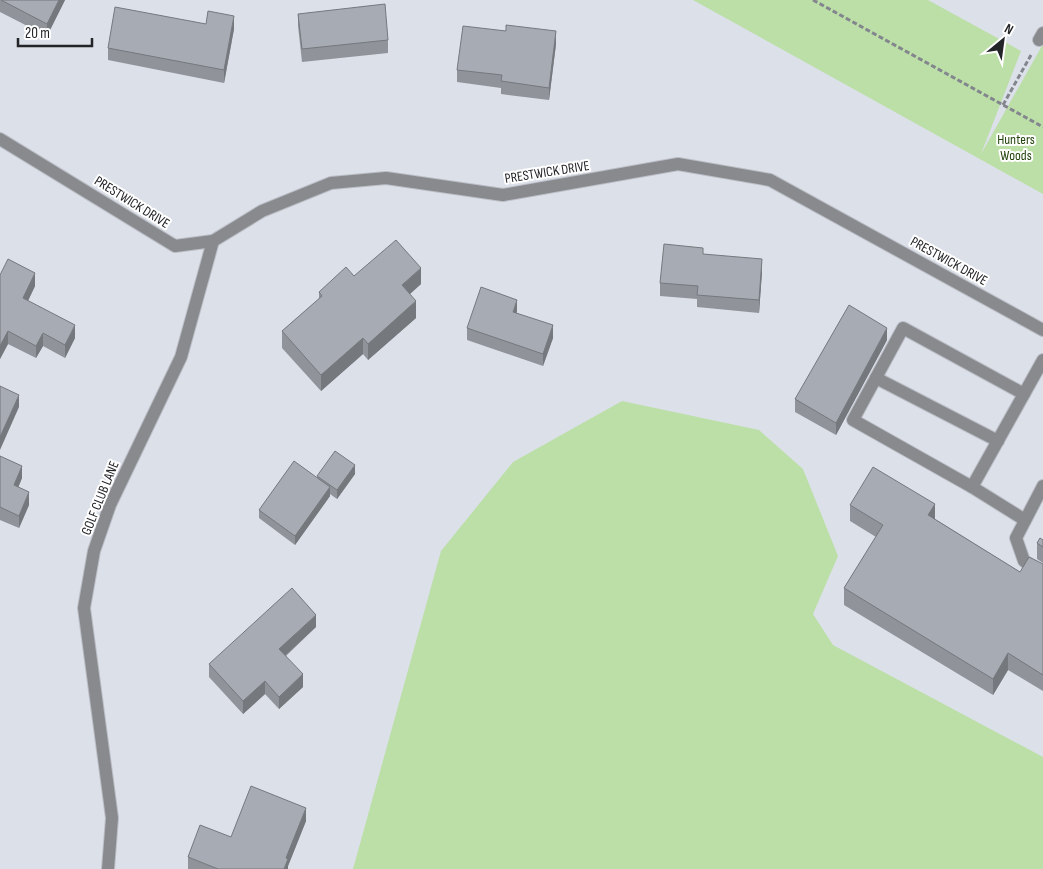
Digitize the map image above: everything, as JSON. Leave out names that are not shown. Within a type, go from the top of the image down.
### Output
[{"type":"street","name":"PRESTWICK DRIVE","points":[[0,139],[175,246],[213,241],[262,211],[331,183],[386,178],[503,195],[678,164],[770,180],[1043,330]]},
{"type":"street","name":"GOLF CLUB LANE","points":[[108,869],[112,818],[84,608],[94,551],[110,505],[181,357],[213,241]]},
{"type":"street","points":[[1024,394],[903,328],[853,420],[972,487],[1025,520]]},
{"type":"street","points":[[972,487],[1043,360]]},
{"type":"street","points":[[876,378],[998,441]]},
{"type":"street","points":[[1043,486],[1016,538],[1024,561],[1043,572]]},
{"type":"path","points":[[813,0],[1043,127]]},
{"type":"path","points":[[1003,105],[1041,37]]},
{"type":"green space","name":"Hunters Woods","points":[[693,0],[928,0],[1021,51],[981,154],[1043,44],[1043,194]]},
{"type":"green space","points":[[622,401],[759,430],[803,469],[838,556],[813,614],[833,645],[1043,757],[1043,869],[353,869],[441,551],[513,462]]},
{"type":"building","points":[[1,0],[59,0],[47,24]]},
{"type":"building","points":[[385,4],[388,40],[302,49],[298,14]]},
{"type":"building","points":[[115,7],[206,24],[208,11],[234,16],[224,70],[108,48]]},
{"type":"building","points":[[506,25],[556,31],[549,88],[501,81],[502,75],[457,70],[463,26],[506,31]]},
{"type":"building","points":[[396,240],[421,268],[402,285],[416,301],[368,344],[363,338],[321,375],[282,331],[322,296],[319,292],[346,267],[354,276]]},
{"type":"building","points":[[664,244],[703,248],[703,254],[762,259],[759,300],[697,295],[698,286],[660,283]]},
{"type":"building","points":[[8,259],[35,273],[23,298],[75,325],[65,345],[43,333],[36,346],[8,331],[0,346],[0,275]]},
{"type":"building","points":[[481,287],[517,300],[513,312],[553,325],[543,354],[467,328]]},
{"type":"building","points":[[849,305],[887,328],[836,423],[795,399]]},
{"type":"building","points":[[0,386],[19,395],[0,437]]},
{"type":"building","points":[[335,451],[355,465],[337,490],[317,476]]},
{"type":"building","points":[[0,456],[22,466],[14,485],[29,492],[19,516],[0,507]]},
{"type":"building","points":[[294,461],[330,487],[295,536],[259,510]]},
{"type":"building","points":[[873,467],[935,504],[928,515],[1020,572],[1029,557],[1043,564],[1043,675],[1008,653],[993,679],[844,588],[883,525],[850,505]]},
{"type":"building","points":[[1040,538],[1043,540],[1043,547],[1037,543]]},
{"type":"building","points":[[292,588],[316,615],[279,649],[303,674],[279,697],[265,681],[243,701],[209,664]]},
{"type":"building","points":[[251,786],[306,808],[286,858],[288,859],[284,869],[218,869],[188,857],[200,825],[231,837]]}]
